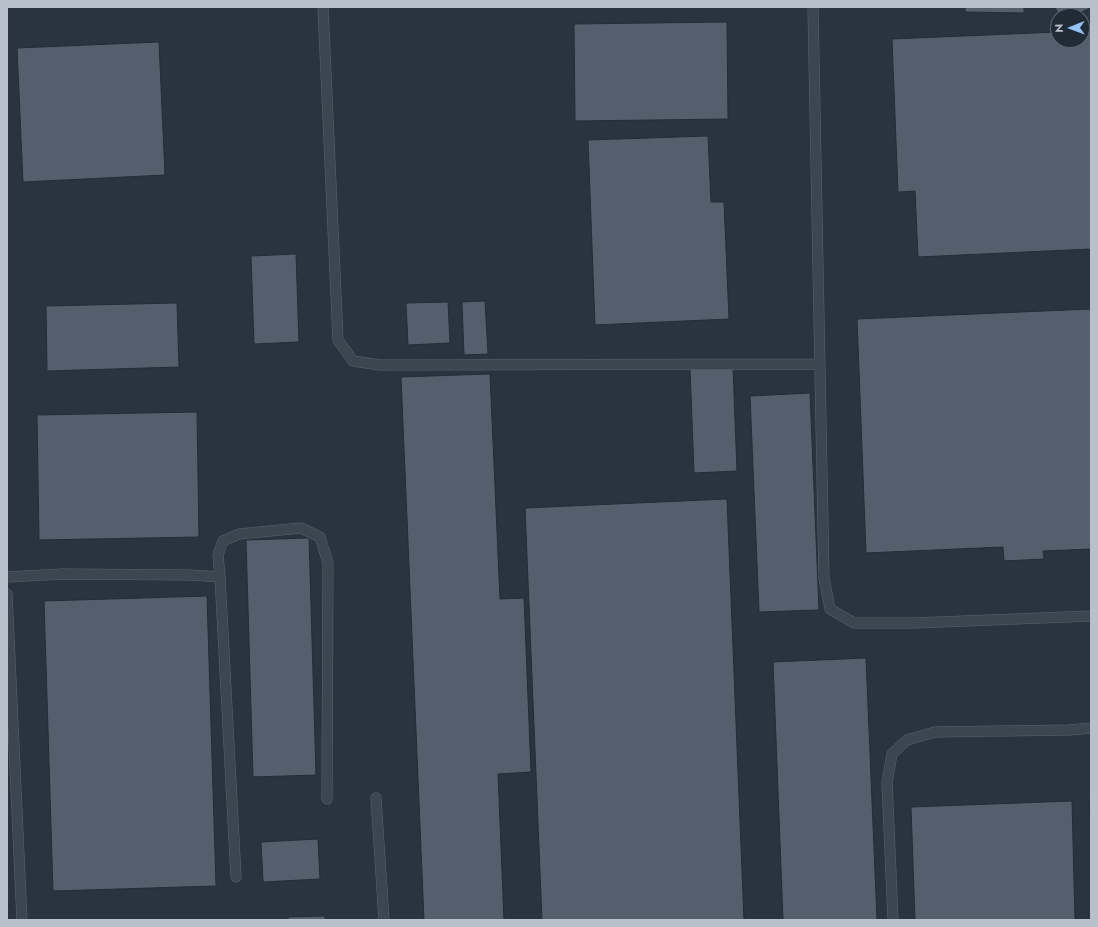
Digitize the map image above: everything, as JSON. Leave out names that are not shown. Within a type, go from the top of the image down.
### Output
[{"type":"lane","points":[[323,7],[338,340],[353,361],[380,365],[819,364]]},
{"type":"lane","points":[[813,7],[824,578],[830,609],[854,623],[914,623],[1091,616]]},
{"type":"lane","points":[[236,876],[218,555],[223,541],[239,534],[301,528],[320,536],[328,563],[327,799]]},
{"type":"lane","points":[[7,577],[63,574],[190,575],[220,577]]},
{"type":"lane","points":[[7,594],[22,920]]},
{"type":"lane","points":[[893,920],[887,782],[892,754],[907,740],[935,732],[1069,730],[1091,728]]},
{"type":"lane","points":[[376,798],[384,920]]},
{"type":"building","points":[[965,7],[1024,7],[1024,13],[965,12]]},
{"type":"building","points":[[1055,7],[1091,7],[1090,8]]},
{"type":"building","points":[[727,22],[728,119],[575,121],[574,24]]},
{"type":"building","points":[[1090,30],[1091,249],[918,257],[915,191],[898,192],[892,39],[1050,32],[1050,48],[1090,48]]},
{"type":"building","points":[[159,42],[165,175],[23,182],[17,48]]},
{"type":"building","points":[[708,136],[711,202],[724,202],[729,319],[595,325],[588,140]]},
{"type":"building","points":[[296,254],[299,342],[254,344],[251,256]]},
{"type":"building","points":[[485,301],[488,354],[464,355],[462,302]]},
{"type":"building","points":[[448,302],[450,343],[408,345],[406,303]]},
{"type":"building","points":[[177,303],[179,367],[47,371],[46,306]]},
{"type":"building","points":[[1091,309],[1091,549],[1043,551],[1044,559],[1004,561],[1003,547],[866,553],[857,319]]},
{"type":"building","points":[[733,368],[737,471],[694,473],[690,369]]},
{"type":"building","points":[[490,374],[500,599],[524,598],[531,772],[498,774],[504,920],[424,920],[401,377]]},
{"type":"building","points":[[810,393],[819,610],[759,612],[750,396]]},
{"type":"building","points":[[197,412],[199,537],[39,540],[37,415]]},
{"type":"building","points":[[727,499],[744,920],[542,920],[525,508]]},
{"type":"building","points":[[309,538],[316,775],[253,777],[246,540]]},
{"type":"building","points":[[207,596],[216,886],[53,891],[44,601]]},
{"type":"building","points":[[866,658],[877,920],[783,920],[773,662]]},
{"type":"building","points":[[1089,797],[1091,797],[1091,830]]},
{"type":"building","points":[[1072,801],[1075,920],[915,920],[911,807]]},
{"type":"building","points":[[318,839],[320,879],[263,882],[261,842]]},
{"type":"building","points":[[325,916],[325,920],[288,920],[288,917]]}]
